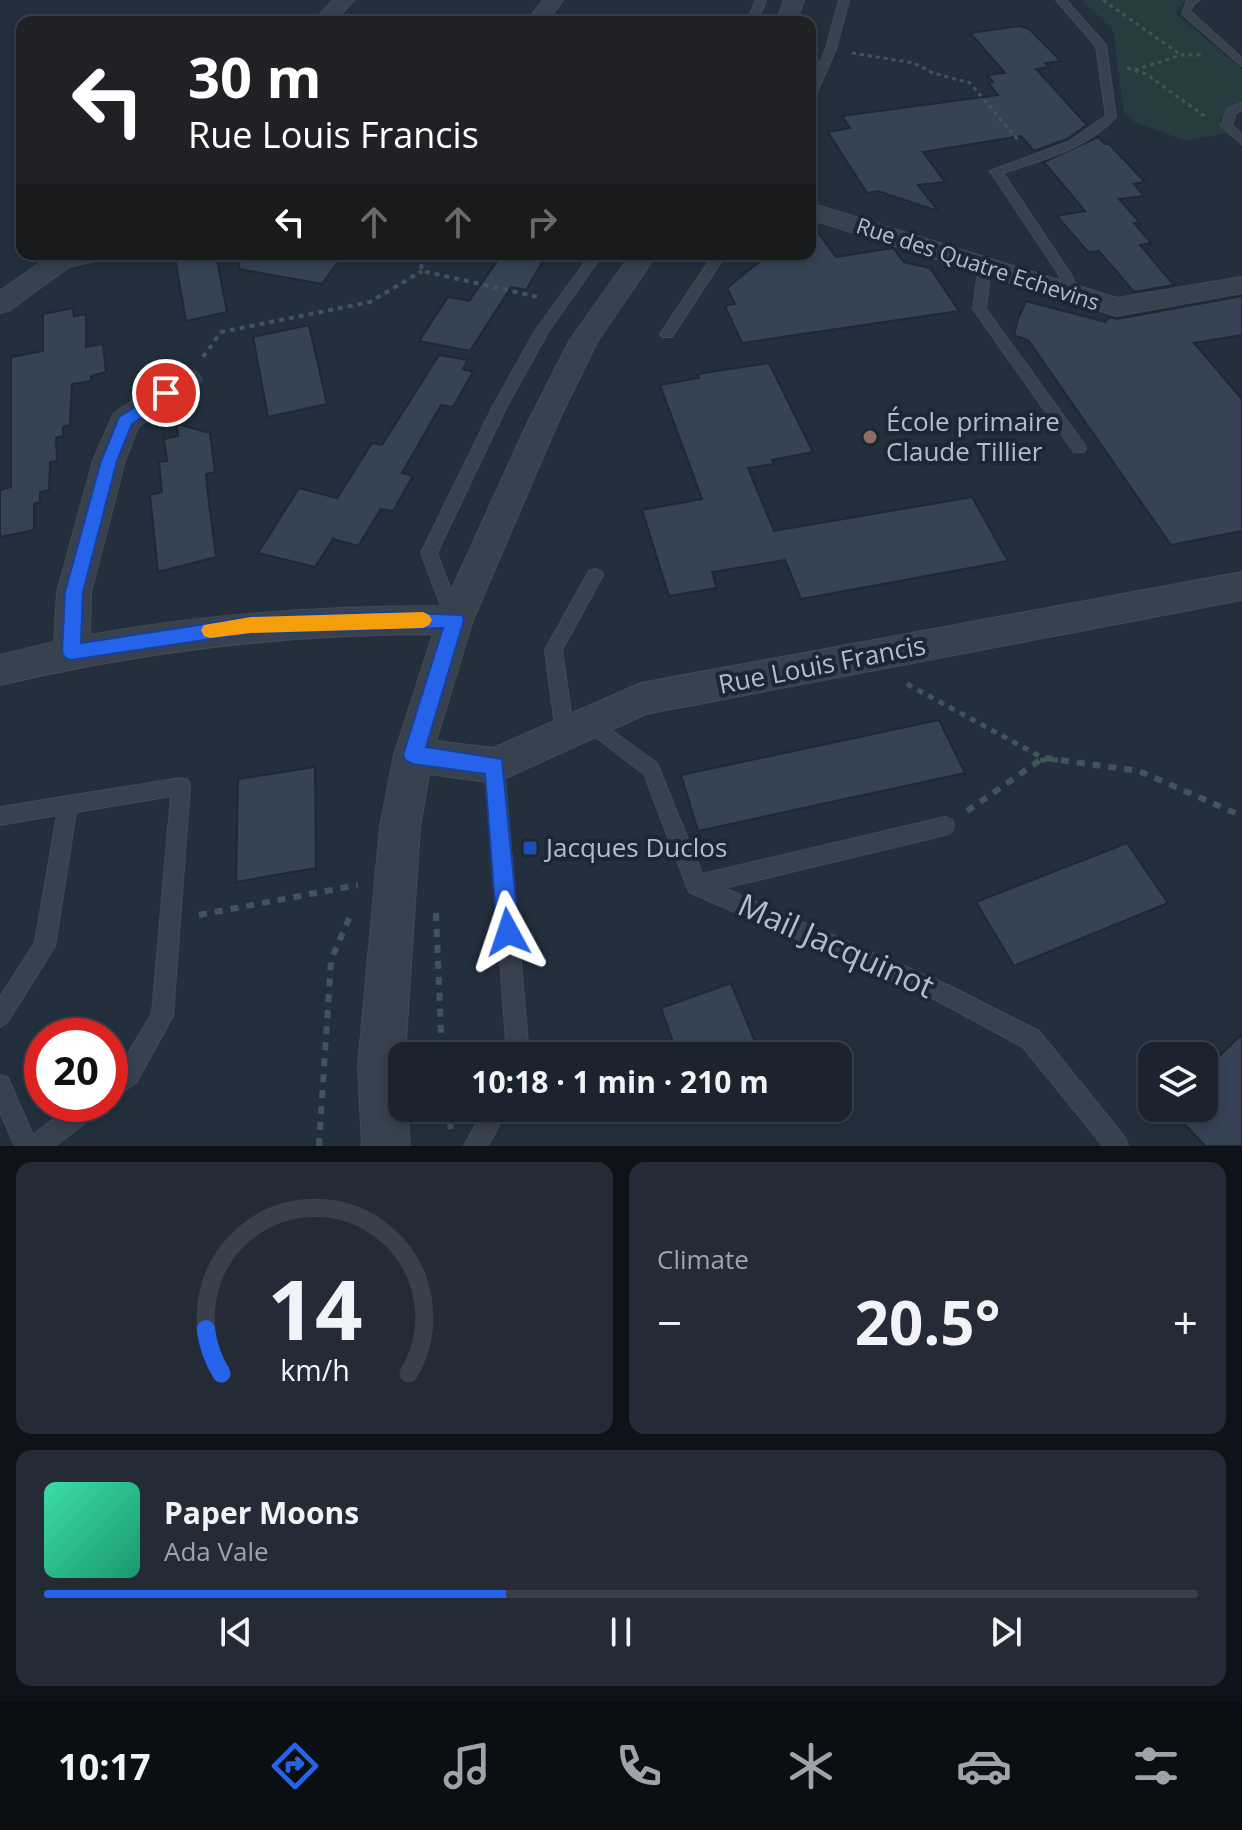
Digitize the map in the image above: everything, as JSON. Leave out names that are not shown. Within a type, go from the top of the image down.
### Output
[{"type":"street","points":[[329,16],[344,0]]},
{"type":"street","points":[[541,16],[553,0]]},
{"type":"street","name":"Rue des Quatre Echevins","points":[[816,213],[1116,307],[1242,285]]},
{"type":"street","points":[[0,304],[64,260]]},
{"type":"street","points":[[386,1146],[381,1066],[400,827],[413,755],[455,620],[543,422],[584,340],[640,260]]},
{"type":"street","points":[[71,652],[74,592],[109,461],[125,421],[187,379]]},
{"type":"street","name":"Rue Louis Francis","points":[[495,766],[641,699],[1242,586]]},
{"type":"street","points":[[0,670],[71,652],[251,625],[384,619],[455,620]]},
{"type":"street","points":[[413,755],[495,766]]},
{"type":"lane","points":[[816,83],[831,49],[844,0]]},
{"type":"lane","points":[[1061,0],[1101,45],[1111,117],[1073,145],[996,171],[1050,250],[1073,292]]},
{"type":"lane","points":[[1195,0],[1190,2],[1185,12],[1238,59]]},
{"type":"lane","points":[[1242,106],[1231,111],[1226,126],[1242,141]]},
{"type":"lane","points":[[455,620],[429,553],[499,408],[542,331],[593,260]]},
{"type":"lane","points":[[667,334],[716,260]]},
{"type":"lane","points":[[985,265],[979,309],[1079,448]]},
{"type":"lane","points":[[595,575],[553,650],[577,728],[651,769],[696,885],[945,826]]},
{"type":"lane","points":[[495,766],[517,1042]]},
{"type":"lane","points":[[0,816],[181,786],[162,1016],[128,1075]]},
{"type":"lane","points":[[0,1016],[45,946],[68,805]]},
{"type":"lane","name":"Mail Jacquinot","points":[[696,885],[943,993],[1031,1039],[1117,1146]]},
{"type":"lane","points":[[0,1086],[26,1146]]},
{"type":"lane","points":[[37,1146],[68,1122]]},
{"type":"lane","points":[[475,1146],[489,1122]]},
{"type":"path","points":[[1103,0],[1181,55]]},
{"type":"path","points":[[831,49],[914,63],[933,73],[970,83],[1033,158]]},
{"type":"path","points":[[1134,70],[1181,55],[1238,59]]},
{"type":"path","points":[[1103,60],[1146,74],[1207,118],[1226,126]]},
{"type":"path","points":[[421,260],[422,271]]},
{"type":"path","points":[[187,379],[221,332],[370,302],[422,271],[563,303]]},
{"type":"path","points":[[862,657],[1043,758],[1139,771],[1242,816]]},
{"type":"path","points":[[945,826],[1043,758]]},
{"type":"path","points":[[170,920],[365,883]]},
{"type":"green space","points":[[1082,0],[1185,0],[1176,14],[1242,69],[1242,103],[1219,119],[1227,133],[1186,141],[1135,122],[1124,112],[1113,30]]},
{"type":"building","points":[[1020,26],[1029,29],[1061,61],[1045,63],[1049,67],[1036,69],[1087,125],[1067,139],[1034,151],[1021,136],[923,152],[945,182],[918,185],[938,211],[878,191],[867,193],[828,132],[850,128],[842,116],[998,95],[988,83],[993,82],[987,75],[1005,73],[970,33]]},
{"type":"building","points":[[1098,137],[1109,144],[1145,182],[1134,184],[1144,196],[1119,199],[1140,223],[1134,223],[1151,243],[1140,245],[1174,285],[1134,292],[1099,251],[1088,252],[1057,216],[1085,211],[1044,162]]},
{"type":"building","points":[[816,230],[836,257],[893,248],[904,262],[930,268],[959,311],[742,343],[725,306],[735,304],[727,288],[762,260],[816,260]]},
{"type":"building","points":[[175,260],[217,260],[227,312],[186,321]]},
{"type":"building","points":[[240,260],[340,260],[322,284],[239,269]]},
{"type":"building","points":[[498,260],[544,260],[526,290],[511,287],[470,351],[419,341],[448,297],[469,301]]},
{"type":"building","points":[[1242,296],[1242,335],[1194,343],[1242,399],[1242,531],[1171,545],[1028,340],[1014,335],[1018,319],[1026,301],[1105,322],[1110,317],[1117,319]]},
{"type":"building","points":[[73,308],[74,316],[86,314],[86,347],[103,344],[106,372],[91,376],[91,381],[72,384],[70,425],[63,427],[63,436],[56,438],[57,461],[50,462],[49,490],[40,492],[40,502],[34,504],[34,530],[0,537],[0,490],[11,487],[11,357],[43,351],[43,314]]},
{"type":"building","points":[[309,325],[327,404],[268,417],[253,337]]},
{"type":"building","points":[[439,355],[468,360],[463,369],[473,372],[453,407],[441,405],[402,473],[413,476],[393,511],[381,509],[358,546],[333,539],[315,567],[258,553],[299,488],[337,498],[372,443],[382,445]]},
{"type":"building","points":[[769,363],[813,452],[748,468],[774,531],[972,497],[1008,561],[801,599],[785,560],[712,572],[717,588],[669,596],[642,510],[702,499],[660,385],[699,378],[698,374]]},
{"type":"building","points":[[177,424],[210,433],[215,472],[206,474],[216,557],[158,572],[150,495],[162,492],[159,462],[167,461],[164,439],[178,436]]},
{"type":"building","points":[[939,720],[965,773],[698,831],[681,775]]},
{"type":"building","points":[[315,767],[316,868],[236,882],[238,779]]},
{"type":"building","points":[[1127,843],[1168,903],[1014,966],[976,902]]},
{"type":"building","points":[[731,983],[755,1042],[673,1042],[661,1008]]},
{"type":"building","points":[[1242,1034],[1242,1146],[1205,1146],[1183,1122],[1218,1122],[1218,1057]]},
{"type":"slow traffic","points":[[210,630],[251,625],[423,620]]},
{"type":"place","name":"École primaire Claude Tillier","points":[[870,437]]},
{"type":"place","name":"Jacques Duclos","points":[[530,848]]},
{"type":"route","points":[[166,393],[125,421],[109,461],[74,592],[71,652],[251,625],[384,619],[455,620],[413,755],[495,766],[508,932]]}]
